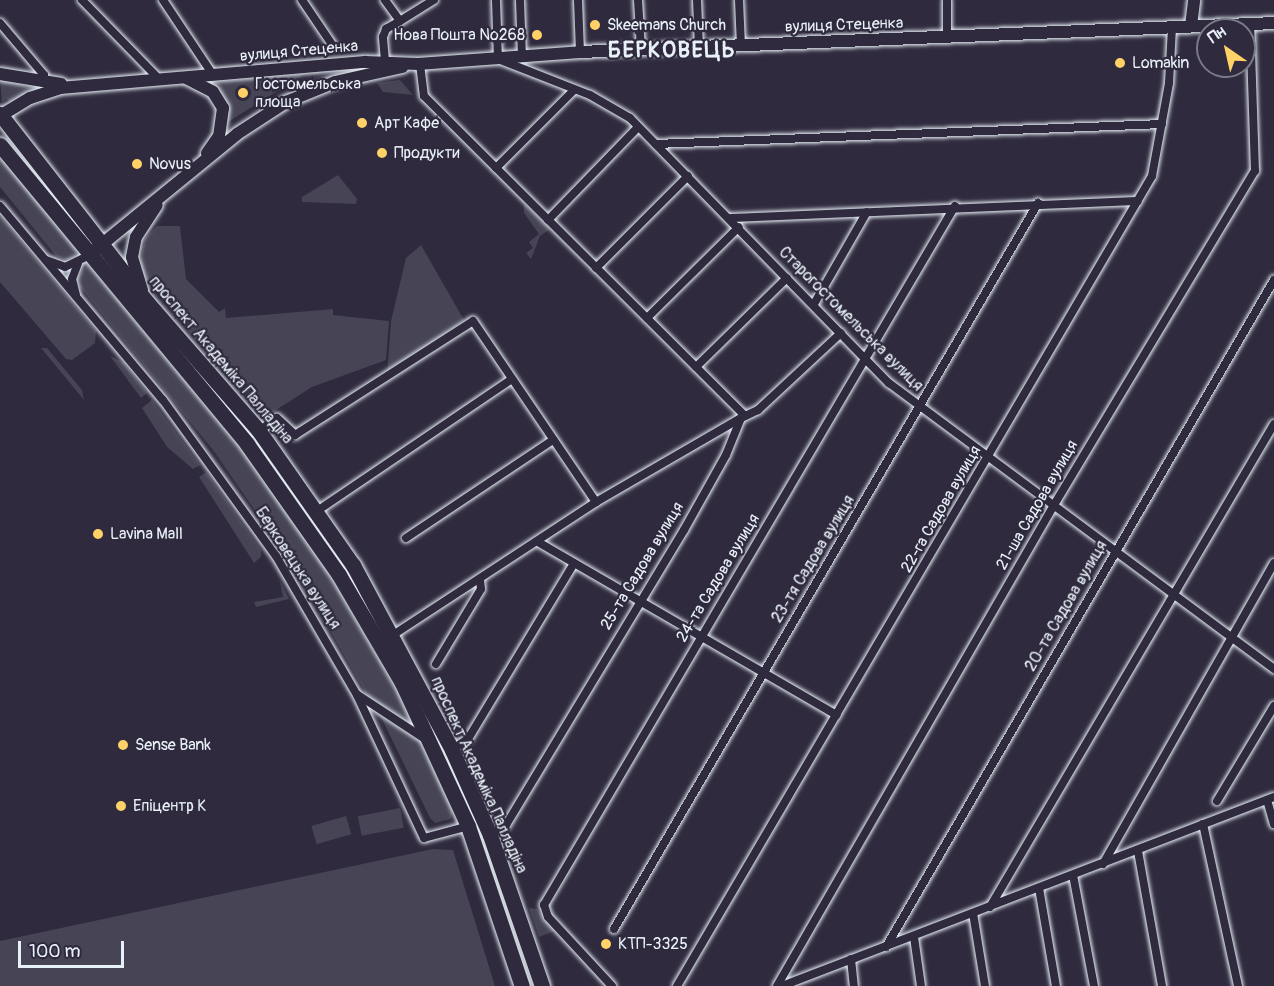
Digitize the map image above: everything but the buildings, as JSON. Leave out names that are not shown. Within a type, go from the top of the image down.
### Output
[{"type":"highway","points":[[0,115],[102,245]]},
{"type":"highway","points":[[0,145],[83,259]]},
{"type":"highway","name":"проспект Академіка Палладіна","points":[[102,245],[147,302],[259,431],[317,511],[393,635],[452,750],[487,828],[542,986]]},
{"type":"highway","name":"проспект Академіка Палладіна","points":[[83,259],[247,444],[300,514],[373,632],[431,743],[468,826],[522,986]]},
{"type":"main road","points":[[1191,26],[1194,0]]},
{"type":"main road","name":"вулиця Стеценка","points":[[1256,23],[1274,22]]},
{"type":"main road","name":"вулиця Стеценка","points":[[200,164],[286,102],[335,82],[418,64],[641,49],[1196,26]]},
{"type":"main road","name":"вулиця Стеценка","points":[[185,78],[385,61],[418,64]]},
{"type":"main road","points":[[0,74],[77,87]]},
{"type":"main road","points":[[0,115],[48,91],[185,78],[213,92],[224,108],[219,136],[200,164],[83,259]]},
{"type":"main road","points":[[147,302],[132,267],[136,237],[172,187]]},
{"type":"street","points":[[82,0],[159,79]]},
{"type":"street","points":[[163,0],[213,75]]},
{"type":"street","points":[[302,0],[333,46]]},
{"type":"street","points":[[386,0],[400,21]]},
{"type":"street","points":[[385,61],[383,37],[386,29],[434,0]]},
{"type":"street","points":[[496,0],[498,58]]},
{"type":"street","points":[[520,0],[522,57]]},
{"type":"street","points":[[578,0],[580,52]]},
{"type":"street","points":[[638,0],[641,49]]},
{"type":"street","points":[[697,0],[699,47]]},
{"type":"street","points":[[739,0],[741,45]]},
{"type":"street","points":[[947,0],[947,37]]},
{"type":"street","points":[[0,23],[44,75],[43,83]]},
{"type":"street","name":"22-га Садова вулиця","points":[[677,986],[1152,176],[1162,124],[1172,27]]},
{"type":"street","name":"Старогостомельська вулиця","points":[[498,58],[609,104],[656,144],[865,359],[920,408],[1274,669]]},
{"type":"street","points":[[418,64],[424,96],[696,367],[743,417]]},
{"type":"street","name":"21-ша Садова вулиця","points":[[783,986],[1054,506],[1255,171],[1252,78]]},
{"type":"street","points":[[496,168],[574,90]]},
{"type":"street","points":[[656,144],[1162,124]]},
{"type":"street","points":[[548,220],[638,127]]},
{"type":"street","points":[[596,268],[688,176]]},
{"type":"street","points":[[730,218],[954,206],[1138,201]]},
{"type":"street","name":"23-тя Садова вулиця","points":[[614,929],[1038,203]]},
{"type":"street","name":"Берковецька вулиця","points":[[0,206],[163,400],[276,556],[357,694],[424,838],[468,826]]},
{"type":"street","name":"24-та Садова вулиця","points":[[612,986],[548,917],[544,905],[954,206]]},
{"type":"street","points":[[814,304],[867,212]]},
{"type":"street","points":[[647,318],[739,227]]},
{"type":"street","points":[[39,255],[58,266],[83,259]]},
{"type":"street","name":"Берковецька вулиця","points":[[80,304],[72,284],[83,259]]},
{"type":"street","points":[[696,367],[788,278]]},
{"type":"street","name":"20-та Садова вулиця","points":[[886,947],[1274,280]]},
{"type":"street","points":[[259,431],[277,418],[295,435],[473,321],[596,502]]},
{"type":"street","points":[[393,635],[596,502],[769,401],[841,333]]},
{"type":"street","points":[[317,511],[512,379]]},
{"type":"street","name":"25-та Садова вулиця","points":[[487,828],[506,825],[726,455],[743,417]]},
{"type":"street","points":[[990,907],[1274,424]]},
{"type":"street","points":[[406,537],[553,440]]},
{"type":"street","points":[[538,542],[837,715]]},
{"type":"street","points":[[452,750],[468,739],[574,563]]},
{"type":"street","points":[[1103,864],[1274,563]]},
{"type":"street","points":[[436,664],[481,589],[480,579]]},
{"type":"street","points":[[357,694],[431,743]]},
{"type":"street","points":[[1217,801],[1274,706]]},
{"type":"street","points":[[783,986],[1271,799],[1274,824]]},
{"type":"street","points":[[1203,824],[1238,986]]},
{"type":"street","points":[[468,826],[487,828]]},
{"type":"street","points":[[1138,851],[1162,986]]},
{"type":"street","points":[[1073,875],[1094,986]]},
{"type":"street","points":[[1039,888],[1056,986]]},
{"type":"street","points":[[973,913],[985,986]]},
{"type":"street","points":[[914,936],[921,986]]},
{"type":"street","points":[[850,959],[854,986]]},
{"type":"shaded area","points":[[305,74],[228,122],[228,114],[207,83]]},
{"type":"shaded area","points":[[0,80],[25,86],[42,87],[11,104],[7,99],[2,102]]},
{"type":"shaded area","points":[[400,80],[413,95],[383,92],[377,83]]},
{"type":"shaded area","points":[[0,151],[77,250],[75,256],[67,260],[56,256],[0,187]]},
{"type":"shaded area","points":[[338,175],[357,199],[356,204],[302,202],[302,197]]},
{"type":"shaded area","points":[[524,204],[550,229],[540,236],[531,259],[526,253],[533,248],[529,242],[539,234],[524,213]]},
{"type":"shaded area","points":[[0,216],[96,331],[95,343],[72,360],[66,359],[0,282]]},
{"type":"shaded area","points":[[157,226],[180,226],[186,279],[219,312],[225,308],[226,318],[333,309],[333,315],[389,321],[386,360],[312,387],[265,417],[242,389],[231,383],[144,276],[140,263],[145,239]]},
{"type":"shaded area","points":[[421,245],[464,320],[387,375],[391,321],[406,258]]},
{"type":"shaded area","points":[[88,264],[265,478],[311,543],[420,731],[368,697],[293,565],[213,450],[80,287],[78,277]]},
{"type":"shaded area","points":[[41,348],[47,348],[82,390],[84,400]]},
{"type":"shaded area","points":[[110,356],[123,362],[147,393],[141,398]]},
{"type":"shaded area","points":[[152,400],[200,465],[193,469],[167,447],[142,408]]},
{"type":"shaded area","points":[[206,472],[261,550],[261,557],[254,563],[199,477]]},
{"type":"shaded area","points":[[280,581],[289,599],[256,607],[254,602],[283,597]]},
{"type":"shaded area","points":[[380,715],[424,744],[453,810],[451,819],[435,823],[430,818]]},
{"type":"shaded area","points":[[400,808],[404,828],[362,836],[358,816]]},
{"type":"shaded area","points":[[346,816],[351,834],[317,844],[311,826]]},
{"type":"shaded area","points":[[479,835],[502,895],[533,986],[529,986]]},
{"type":"shaded area","points":[[433,849],[453,850],[495,986],[0,986],[0,941]]},
{"type":"shaded area","points":[[529,908],[537,909],[555,931],[539,937]]},
{"type":"place","name":"Skeemans Church","points":[[595,25]]},
{"type":"place","name":"Нова Пошта №268","points":[[537,35]]},
{"type":"place","name":"Lomakin","points":[[1120,63]]},
{"type":"place","name":"Гостомельська площа","points":[[243,93]]},
{"type":"place","name":"Арт Кафе","points":[[362,123]]},
{"type":"place","name":"Продукти","points":[[382,153]]},
{"type":"place","name":"Novus","points":[[137,164]]},
{"type":"place","name":"Lavina Mall","points":[[98,534]]},
{"type":"place","name":"Sense Bank","points":[[123,745]]},
{"type":"place","name":"Епіцентр К","points":[[121,806]]},
{"type":"place","name":"КТП-3325","points":[[606,944]]},
{"type":"district","name":"БЕРКОВЕЦЬ","points":[[672,51]]}]
